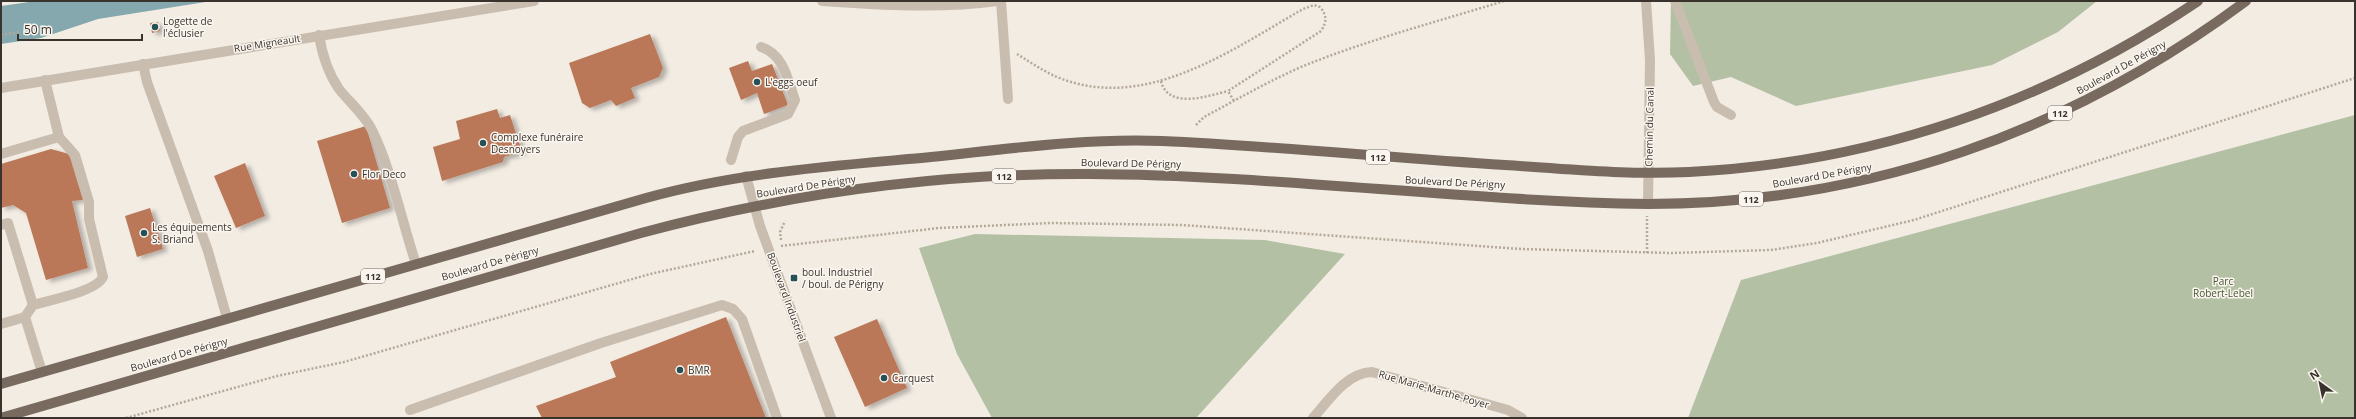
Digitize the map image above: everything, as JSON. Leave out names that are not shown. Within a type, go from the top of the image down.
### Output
[{"type":"main road","name":"Boulevard De Périgny","points":[[1,384],[664,193],[746,176],[1111,140],[1162,142],[1580,170],[1686,172],[1772,165],[1853,150],[1927,132],[2001,105],[2071,75],[2145,35],[2198,1]]},
{"type":"main road","name":"Boulevard De Périgny","points":[[1,418],[641,233],[716,213],[886,186],[1000,176],[1088,174],[1200,177],[1648,204],[1704,203],[1783,196],[1878,178],[1954,155],[2029,127],[2103,92],[2172,52],[2246,1]]},
{"type":"street","name":"Rue Migneault","points":[[1,88],[534,1]]},
{"type":"street","points":[[822,1],[928,5],[962,5],[997,1]]},
{"type":"street","points":[[1001,1],[1008,99]]},
{"type":"street","name":"Chemin du Canal","points":[[1646,1],[1650,60],[1648,204]]},
{"type":"street","points":[[1675,1],[1714,102],[1717,107],[1731,115]]},
{"type":"street","points":[[319,35],[322,54],[330,73],[339,88],[365,118],[378,142],[416,264]]},
{"type":"street","points":[[731,160],[740,133],[747,128],[788,114],[795,100],[778,58],[773,52],[761,47]]},
{"type":"street","points":[[143,64],[147,82],[208,252],[227,318]]},
{"type":"street","points":[[1,324],[25,317],[33,305],[91,288],[101,281],[103,277],[89,219],[89,202],[75,155],[59,138],[45,80]]},
{"type":"street","points":[[1,154],[59,138]]},
{"type":"street","name":"Boulevard Industriel","points":[[746,176],[754,206],[831,418]]},
{"type":"street","points":[[1,225],[8,223],[33,305]]},
{"type":"street","points":[[410,410],[601,343],[722,305],[734,309],[742,319],[777,418]]},
{"type":"street","points":[[25,317],[42,372]]},
{"type":"street","name":"Rue Marie-Marthe-Poyer","points":[[1313,418],[1350,380],[1360,374],[1372,372],[1508,410],[1522,418]]},
{"type":"path","points":[[1196,125],[1204,117],[1301,67],[1351,48],[1504,1]]},
{"type":"path","points":[[1004,47],[1057,77],[1098,87],[1116,89],[1133,87],[1187,72],[1238,46],[1303,9],[1314,5],[1320,7],[1326,18],[1325,24],[1320,31],[1228,91],[1188,98],[1177,98],[1165,89],[1161,80]]},
{"type":"path","points":[[1,35],[19,32]]},
{"type":"path","points":[[1228,91],[1234,101]]},
{"type":"path","points":[[1647,253],[1648,204]]},
{"type":"path","name":"Boulevard Industriel","points":[[785,222],[780,232],[785,252]]},
{"type":"path","points":[[126,418],[277,376],[344,362],[650,274],[752,251]]},
{"type":"green space","points":[[1671,1],[2097,1],[2058,32],[1992,65],[1796,106],[1731,77],[1693,86],[1670,54]]},
{"type":"green space","name":"Parc Robert-Lebel","points":[[2355,115],[2355,418],[1688,418],[1741,280]]},
{"type":"green space","points":[[975,234],[1265,240],[1345,254],[1196,418],[992,418],[957,354],[919,248]]},
{"type":"water","points":[[36,1],[212,1],[98,19],[41,38],[1,44],[1,6]]},
{"type":"building","name":"Logette de l'éclusier","points":[[158,22],[160,31],[152,33],[150,23]]},
{"type":"building","points":[[650,34],[663,68],[659,77],[631,88],[635,98],[616,106],[611,100],[590,108],[582,103],[569,63]]},
{"type":"building","name":"L'eggs oeuf","points":[[748,61],[752,71],[772,64],[788,105],[764,114],[757,93],[741,100],[729,68]]},
{"type":"building","name":"Complexe funéraire Desnoyers","points":[[497,109],[500,118],[510,115],[522,152],[504,157],[503,162],[442,181],[433,147],[460,139],[456,121]]},
{"type":"building","name":"Flor Deco","points":[[366,126],[390,208],[342,223],[317,141]]},
{"type":"building","points":[[51,149],[69,154],[83,200],[72,201],[88,268],[46,280],[26,213],[13,205],[1,208],[1,164]]},
{"type":"building","points":[[245,163],[265,216],[236,228],[214,176]]},
{"type":"building","name":"Les équipements S. Briand","points":[[150,208],[163,249],[137,257],[125,216]]},
{"type":"building","name":"BMR","points":[[726,317],[766,418],[542,418],[536,406],[616,377],[610,362]]},
{"type":"building","points":[[877,319],[907,388],[865,407],[834,337]]},
{"type":"place","name":"Logette de l'éclusier","points":[[155,27]]},
{"type":"place","name":"L'eggs oeuf","points":[[757,82]]},
{"type":"place","name":"Complexe funéraire Desnoyers","points":[[483,143]]},
{"type":"place","name":"Flor Deco","points":[[354,174]]},
{"type":"place","name":"Les équipements S. Briand","points":[[144,233]]},
{"type":"place","name":"boul. Industriel / boul. de Périgny","points":[[794,278]]},
{"type":"place","name":"BMR","points":[[680,370]]},
{"type":"place","name":"Carquest","points":[[884,378]]}]
